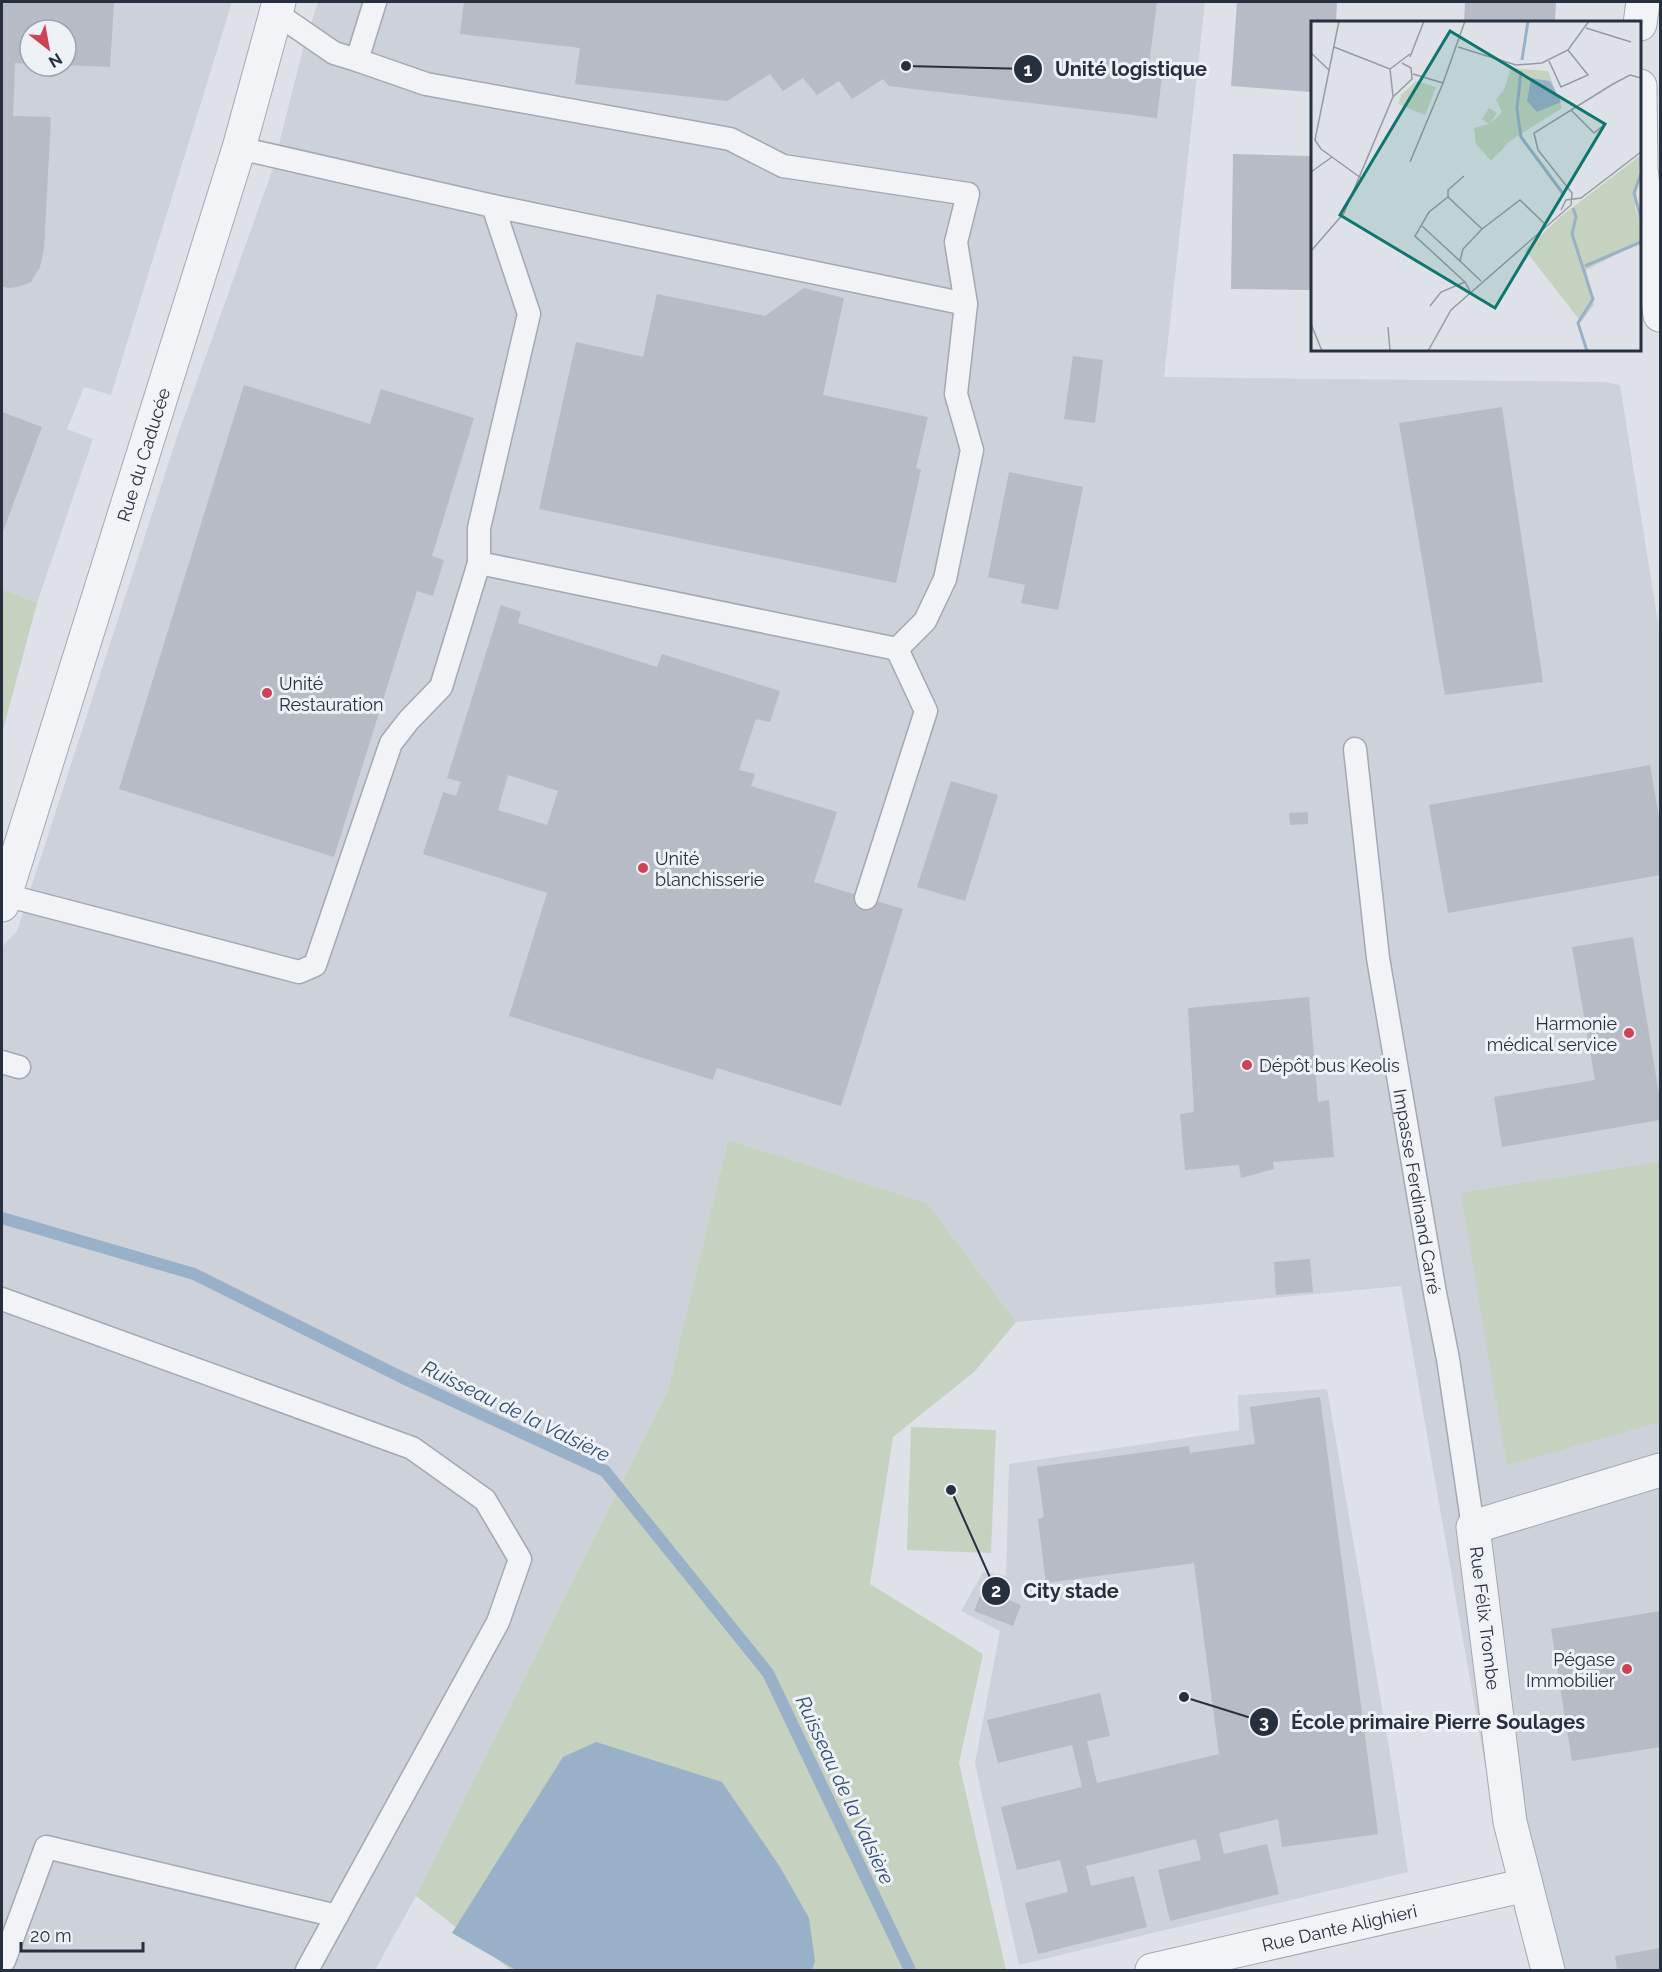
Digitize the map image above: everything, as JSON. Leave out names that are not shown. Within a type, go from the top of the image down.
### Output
[{"type":"street","points":[[1640,21],[1643,2]]},
{"type":"street","name":"Rue du Caducée","points":[[3,900],[239,148],[277,7]]},
{"type":"street","points":[[1641,170],[1660,315]]},
{"type":"street","name":"Rue Félix Trombe","points":[[1548,1971],[1510,1822],[1473,1527],[1660,1470]]},
{"type":"street","name":"Rue Dante Alighieri","points":[[1152,1971],[1526,1885]]},
{"type":"lane","points":[[357,60],[375,2]]},
{"type":"lane","points":[[277,7],[334,53],[426,84],[730,139],[783,166],[968,194],[956,242],[966,303],[956,394],[972,450],[945,579],[925,621],[897,649]]},
{"type":"lane","points":[[239,148],[493,206],[966,303]]},
{"type":"lane","points":[[3,900],[299,972],[315,965],[391,743],[409,720],[441,687],[479,563],[479,528],[529,314],[493,206]]},
{"type":"lane","points":[[479,563],[897,649]]},
{"type":"lane","points":[[866,898],[926,711],[897,649]]},
{"type":"lane","name":"Impasse Ferdinand Carré","points":[[1355,749],[1378,958],[1448,1359],[1473,1527]]},
{"type":"lane","points":[[2,1299],[412,1449],[484,1500],[520,1559],[498,1622],[307,1971]]},
{"type":"lane","points":[[4,1961],[46,1847],[338,1916]]},
{"type":"shaded area","points":[[2,2],[232,2],[111,395],[84,387],[67,429],[93,439],[37,603],[2,589]]},
{"type":"shaded area","points":[[318,2],[1205,2],[1164,377],[1605,382],[1620,385],[1660,635],[1660,1970],[1535,1970],[1496,1828],[1401,1286],[1016,1322],[927,1203],[728,1140],[668,1390],[416,1896],[375,1970],[2,1970],[2,947],[17,931],[177,437],[273,168],[303,49]]},
{"type":"shaded area","points":[[1327,1389],[1392,1765],[1408,1872],[1019,1965],[975,1763],[1000,1631],[961,1611],[983,1572],[1006,1576],[1009,1464],[1239,1430],[1238,1395]]},
{"type":"green space","points":[[2,589],[37,603],[2,734]]},
{"type":"green space","points":[[728,1140],[927,1203],[1016,1322],[974,1372],[893,1437],[870,1584],[983,1654],[959,1763],[1006,1970],[511,1970],[416,1896],[668,1390]]},
{"type":"green space","points":[[1660,1162],[1660,1422],[1507,1465],[1461,1193]]},
{"type":"green space","points":[[911,1427],[996,1430],[991,1553],[907,1550]]},
{"type":"water","points":[[596,1742],[722,1782],[780,1867],[809,1918],[815,1961],[812,1970],[516,1970],[452,1933],[563,1757]]},
{"type":"building","points":[[2,2],[114,2],[110,67],[78,66],[78,18],[18,18],[18,63],[15,63],[13,116],[51,117],[44,249],[40,267],[31,282],[18,287],[2,286]]},
{"type":"building","points":[[464,2],[1157,2],[1148,73],[1162,75],[1157,118],[889,86],[883,79],[852,99],[839,81],[817,95],[803,78],[783,91],[770,74],[727,101],[575,84],[580,48],[460,34]]},
{"type":"building","points":[[1237,2],[1337,2],[1336,21],[1311,21],[1311,92],[1231,86]]},
{"type":"building","points":[[1465,2],[1556,2],[1555,21],[1464,21]]},
{"type":"building","points":[[1233,154],[1311,156],[1311,290],[1231,289]]},
{"type":"building","points":[[804,288],[844,298],[823,395],[928,417],[916,468],[921,470],[896,583],[539,509],[576,342],[643,357],[657,294],[765,316]]},
{"type":"building","points":[[1073,356],[1103,360],[1095,423],[1064,419]]},
{"type":"building","name":"Unité Restauration","points":[[244,385],[370,424],[381,389],[474,418],[432,556],[444,560],[433,596],[417,591],[334,857],[119,789]]},
{"type":"building","points":[[1502,407],[1543,682],[1445,695],[1399,423]]},
{"type":"building","points":[[2,412],[42,427],[2,534]]},
{"type":"building","points":[[1009,472],[1083,487],[1058,610],[1021,603],[1025,585],[988,577]]},
{"type":"building","name":"Unité blanchisserie","points":[[501,605],[521,612],[518,623],[657,667],[662,654],[780,691],[770,722],[756,719],[739,770],[755,774],[751,786],[837,812],[814,882],[903,909],[841,1106],[717,1068],[713,1080],[509,1016],[547,893],[423,854],[443,792],[456,796],[461,782],[447,778]],"holes":[[[508,775],[558,791],[547,825],[498,810]]]},
{"type":"building","points":[[1650,765],[1660,823],[1660,875],[1448,913],[1429,805]]},
{"type":"building","points":[[951,781],[998,795],[965,901],[917,887]]},
{"type":"building","points":[[1308,812],[1308,824],[1290,825],[1289,813]]},
{"type":"building","points":[[1633,937],[1660,1100],[1660,1120],[1502,1147],[1494,1097],[1595,1080],[1572,947]]},
{"type":"building","points":[[1309,997],[1318,1102],[1329,1100],[1334,1157],[1273,1162],[1274,1169],[1241,1178],[1239,1165],[1185,1170],[1180,1114],[1194,1112],[1188,1008]]},
{"type":"building","points":[[1310,1259],[1313,1292],[1276,1295],[1274,1262]]},
{"type":"building","points":[[1320,1397],[1378,1834],[1282,1847],[1278,1819],[1219,1833],[1224,1854],[1267,1844],[1279,1894],[1170,1921],[1158,1870],[1201,1860],[1196,1839],[1086,1866],[1091,1886],[1134,1876],[1147,1927],[1038,1954],[1025,1903],[1068,1892],[1060,1860],[1017,1870],[1001,1807],[1082,1787],[1072,1745],[998,1763],[987,1720],[1100,1693],[1110,1736],[1087,1741],[1097,1783],[1219,1754],[1194,1563],[1046,1583],[1038,1519],[1044,1517],[1037,1467],[1189,1446],[1190,1453],[1255,1444],[1250,1407]]},
{"type":"building","points":[[983,1589],[1021,1605],[1013,1626],[974,1611]]},
{"type":"building","points":[[1660,1611],[1660,1747],[1572,1761],[1551,1629]]},
{"type":"building","points":[[1660,1948],[1660,1970],[1617,1970],[1615,1956]]},
{"type":"waterway","name":"Ruisseau de la Valsière","points":[[2,1218],[194,1274],[403,1378],[605,1471],[768,1673],[910,1970]]},
{"type":"place","name":"Unité logistique","points":[[906,66]]},
{"type":"place","name":"Unité Restauration","points":[[267,693]]},
{"type":"place","name":"Unité blanchisserie","points":[[643,868]]},
{"type":"place","name":"Harmonie médical service","points":[[1629,1033]]},
{"type":"place","name":"Dépôt bus Keolis","points":[[1247,1065]]},
{"type":"place","name":"City stade","points":[[951,1490]]},
{"type":"place","name":"Pégase Immobilier","points":[[1627,1669]]},
{"type":"place","name":"École primaire Pierre Soulages","points":[[1184,1697]]}]
